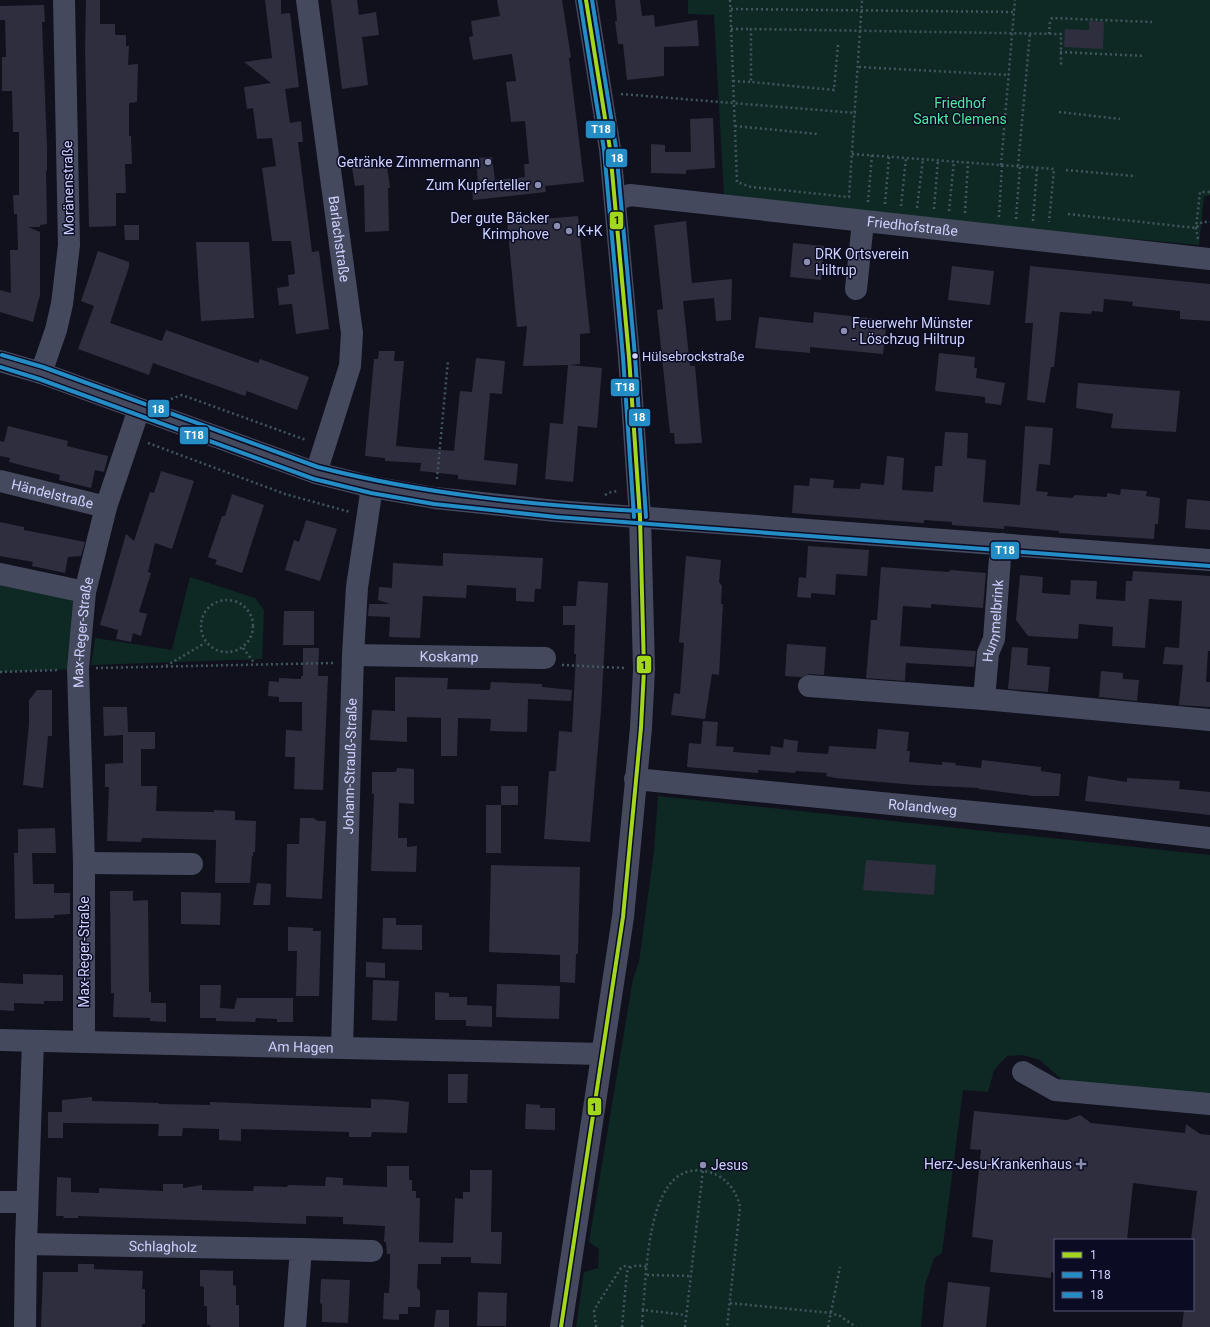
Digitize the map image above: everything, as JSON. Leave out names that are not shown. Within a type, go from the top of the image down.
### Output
[{"type":"street","name":"Moränenstraße","points":[[41,373],[56,330],[62,304],[69,246],[64,0]]},
{"type":"street","name":"Barlachstraße","points":[[308,0],[352,333],[350,366],[324,451],[316,472]]},
{"type":"street","points":[[560,1327],[622,917],[644,669],[640,517],[629,351],[615,200],[602,96],[586,0]]},
{"type":"street","name":"Friedhofstraße","points":[[615,200],[630,195],[865,212],[1210,259]]},
{"type":"street","points":[[856,289],[865,212]]},
{"type":"street","points":[[0,361],[41,373],[316,472],[372,487],[436,498],[556,511],[1210,560]]},
{"type":"street","name":"Max-Reger-Straße","points":[[84,1042],[84,863],[78,669],[85,592],[106,507],[138,409]]},
{"type":"street","name":"Händelstraße","points":[[0,481],[106,507]]},
{"type":"street","name":"Johann-Strauß-Straße","points":[[342,1047],[353,659],[357,587],[372,487]]},
{"type":"street","name":"Hummelbrink","points":[[984,699],[988,653],[994,639],[1001,544]]},
{"type":"street","points":[[0,574],[85,592]]},
{"type":"street","name":"Koskamp","points":[[353,659],[545,658]]},
{"type":"street","points":[[809,686],[984,699],[1210,720]]},
{"type":"street","name":"Rolandweg","points":[[635,779],[1045,818],[1210,838]]},
{"type":"street","points":[[84,863],[192,864]]},
{"type":"street","name":"Am Hagen","points":[[0,1040],[602,1054]]},
{"type":"street","points":[[25,1327],[27,1202],[33,1041]]},
{"type":"street","points":[[1022,1072],[1055,1090],[1210,1104]]},
{"type":"street","points":[[0,1202],[27,1202]]},
{"type":"street","name":"Schlagholz","points":[[26,1244],[372,1251]]},
{"type":"street","points":[[295,1327],[300,1249]]},
{"type":"path","points":[[730,0],[737,182],[743,185],[849,197],[856,113],[862,0]]},
{"type":"path","points":[[998,220],[1015,0]]},
{"type":"path","points":[[731,9],[862,9],[1014,12]]},
{"type":"path","points":[[1049,34],[1050,22],[1052,18],[1152,22]]},
{"type":"path","points":[[731,29],[1013,32],[1060,34],[1062,66]]},
{"type":"path","points":[[750,82],[751,29]]},
{"type":"path","points":[[1016,221],[1030,33]]},
{"type":"path","points":[[733,81],[834,90],[838,45]]},
{"type":"path","points":[[1060,52],[1145,56]]},
{"type":"path","points":[[859,67],[1009,75]]},
{"type":"path","points":[[624,94],[856,113]]},
{"type":"path","points":[[1059,112],[1120,119]]},
{"type":"path","points":[[735,126],[818,134]]},
{"type":"path","points":[[852,154],[1019,166],[1054,170],[1049,227]]},
{"type":"path","points":[[865,212],[872,155]]},
{"type":"path","points":[[885,204],[889,157]]},
{"type":"path","points":[[901,213],[906,158]]},
{"type":"path","points":[[917,215],[923,159]]},
{"type":"path","points":[[934,210],[938,160]]},
{"type":"path","points":[[949,218],[954,161]]},
{"type":"path","points":[[964,220],[968,162]]},
{"type":"path","points":[[1032,225],[1037,168]]},
{"type":"path","points":[[1066,170],[1134,176]]},
{"type":"path","points":[[1196,228],[1200,192],[1210,192]]},
{"type":"path","points":[[1068,214],[1196,228]]},
{"type":"path","points":[[1196,228],[1202,222],[1210,222]]},
{"type":"path","points":[[436,498],[448,360]]},
{"type":"path","points":[[170,400],[182,395],[304,439],[324,451]]},
{"type":"path","points":[[601,496],[611,492],[638,490]]},
{"type":"path","points":[[231,599],[245,606],[253,620],[252,636],[243,648],[223,653],[205,643],[200,628],[203,612],[215,602],[231,599]]},
{"type":"path","points":[[166,666],[205,643]]},
{"type":"path","points":[[243,648],[256,664]]},
{"type":"path","points":[[545,658],[554,664],[644,669]]},
{"type":"path","points":[[0,672],[256,664],[353,659]]},
{"type":"path","points":[[685,1327],[703,1170]]},
{"type":"path","points":[[642,1327],[653,1220],[666,1190],[673,1180],[681,1174],[703,1170],[714,1174],[729,1184],[738,1198],[740,1207],[727,1327]]},
{"type":"path","points":[[596,1327],[594,1311],[621,1268],[634,1265],[648,1267]]},
{"type":"path","points":[[622,1327],[625,1288],[630,1267]]},
{"type":"path","points":[[828,1327],[840,1267]]},
{"type":"path","points":[[647,1275],[690,1276]]},
{"type":"path","points":[[730,1304],[831,1313],[840,1316],[856,1327]]},
{"type":"path","points":[[643,1310],[686,1315]]},
{"type":"green space","name":"Friedhof Sankt Clemens","points":[[688,0],[1210,0],[1210,195],[1204,197],[1199,245],[866,214],[724,195],[714,15],[688,14]]},
{"type":"green space","points":[[0,574],[85,592],[78,669],[0,672]]},
{"type":"green space","points":[[190,577],[255,598],[264,610],[262,659],[91,665],[95,638],[172,650]]},
{"type":"green space","points":[[658,796],[1210,855],[1210,1094],[1063,1081],[1040,1060],[1023,1055],[1007,1056],[994,1070],[988,1092],[963,1090],[942,1253],[934,1258],[925,1285],[921,1327],[576,1327],[584,1272],[598,1268],[599,1249],[589,1242],[633,979],[639,962],[654,851]]},
{"type":"building","points":[[86,0],[100,0],[100,24],[115,24],[115,35],[126,35],[126,46],[129,46],[128,65],[138,64],[137,102],[129,103],[129,136],[131,136],[132,164],[125,164],[126,193],[116,193],[116,226],[89,227],[85,49]]},
{"type":"building","points":[[265,0],[281,0],[281,14],[290,13],[299,87],[285,89],[290,123],[301,121],[303,142],[298,142],[312,252],[319,251],[329,329],[296,334],[292,304],[279,305],[277,288],[289,286],[288,275],[295,274],[291,241],[272,241],[262,168],[276,166],[272,138],[257,139],[253,108],[247,109],[244,87],[271,83],[244,62],[272,58]]},
{"type":"building","points":[[331,0],[357,0],[359,15],[376,12],[379,35],[362,37],[368,85],[342,89]]},
{"type":"building","points":[[497,0],[562,0],[571,57],[569,58],[584,182],[545,186],[546,192],[473,200],[472,186],[478,185],[476,158],[492,157],[495,180],[525,177],[524,164],[529,164],[525,121],[511,122],[506,82],[516,81],[512,54],[473,60],[469,37],[473,36],[471,21],[500,16]]},
{"type":"building","points":[[615,0],[640,0],[642,16],[654,15],[655,27],[697,20],[699,46],[664,47],[664,76],[627,80],[623,44],[618,44],[615,21],[617,21]]},
{"type":"building","points":[[44,5],[45,22],[42,22],[47,147],[47,224],[40,225],[40,227],[28,227],[40,232],[40,295],[33,322],[0,312],[0,290],[11,293],[10,250],[18,250],[17,214],[14,214],[13,195],[19,195],[19,132],[13,132],[12,91],[2,91],[2,57],[6,57],[5,20],[0,20],[0,6]]},
{"type":"building","points":[[1089,21],[1104,22],[1103,49],[1064,47],[1065,29],[1089,30]]},
{"type":"building","points":[[713,118],[715,168],[686,170],[686,174],[651,173],[651,144],[665,145],[665,152],[691,152],[690,119]]},
{"type":"building","points":[[373,158],[373,161],[386,159],[390,188],[388,188],[389,231],[365,232],[364,185],[355,186],[351,161]]},
{"type":"building","points":[[578,216],[590,333],[580,334],[580,364],[569,365],[602,368],[597,428],[578,426],[573,482],[545,479],[550,423],[563,424],[568,365],[523,366],[527,326],[517,327],[507,222]]},
{"type":"building","points":[[686,221],[692,283],[732,279],[731,320],[716,321],[714,298],[683,301],[690,366],[695,366],[702,443],[675,444],[674,433],[670,433],[657,310],[663,309],[654,225]]},
{"type":"building","points":[[124,225],[139,225],[139,240],[125,240]]},
{"type":"building","points":[[196,242],[249,242],[254,318],[201,321]]},
{"type":"building","points":[[793,243],[824,246],[821,280],[790,277]]},
{"type":"building","points":[[98,251],[129,262],[129,267],[110,323],[162,341],[166,330],[258,363],[260,359],[309,377],[297,410],[247,391],[245,396],[153,363],[149,375],[78,349],[94,306],[81,301]]},
{"type":"building","points":[[952,266],[994,271],[990,305],[948,300]]},
{"type":"building","points":[[1030,266],[1210,284],[1210,321],[1180,319],[1180,311],[1132,306],[1133,302],[1104,299],[1103,312],[1092,311],[1091,314],[1060,312],[1054,367],[1051,367],[1045,403],[1027,400],[1033,323],[1025,323]]},
{"type":"building","points":[[814,312],[887,320],[883,354],[810,347],[810,353],[755,348],[759,317],[813,323]]},
{"type":"building","points":[[379,351],[395,351],[394,361],[404,361],[396,446],[454,451],[460,391],[472,392],[476,358],[505,361],[502,394],[490,393],[484,460],[518,464],[516,485],[458,479],[458,475],[420,471],[421,463],[385,461],[385,458],[365,456],[374,359],[378,359]]},
{"type":"building","points":[[939,353],[975,357],[974,368],[977,368],[976,378],[1005,383],[1001,405],[985,403],[985,397],[935,391]]},
{"type":"building","points":[[1078,383],[1180,391],[1176,432],[1111,428],[1113,414],[1076,408]]},
{"type":"building","points":[[8,426],[68,441],[67,446],[108,456],[104,472],[95,470],[91,488],[59,480],[60,475],[9,462],[10,458],[0,456],[0,441],[4,442]]},
{"type":"building","points":[[1025,426],[1053,428],[1050,465],[1039,464],[1036,491],[1048,492],[1047,496],[1072,498],[1075,495],[1107,497],[1107,493],[1120,495],[1121,489],[1147,491],[1146,496],[1160,498],[1158,524],[1155,524],[1154,539],[1059,533],[1059,531],[1004,526],[1004,529],[952,525],[952,522],[924,520],[924,523],[792,513],[794,485],[809,486],[810,478],[834,480],[833,488],[860,489],[861,483],[884,485],[887,456],[904,458],[902,490],[933,492],[935,466],[942,466],[945,432],[968,433],[967,458],[986,460],[983,502],[1020,505]]},
{"type":"building","points":[[161,471],[194,481],[172,549],[155,543],[148,572],[151,573],[139,612],[147,614],[141,636],[133,633],[131,642],[116,639],[118,630],[100,625],[126,534],[134,541],[150,492],[154,493]]},
{"type":"building","points":[[232,494],[264,505],[242,573],[215,564],[217,560],[208,557],[222,516],[225,516]]},
{"type":"building","points":[[1187,499],[1210,501],[1210,530],[1185,528]]},
{"type":"building","points":[[306,520],[337,529],[320,581],[285,570],[294,540],[299,542]]},
{"type":"building","points":[[0,522],[24,527],[24,530],[85,542],[81,556],[68,557],[65,573],[32,566],[33,562],[0,556]]},
{"type":"building","points":[[808,546],[869,550],[867,576],[836,574],[835,595],[811,593],[811,598],[797,597],[799,577],[806,578]]},
{"type":"building","points":[[443,553],[543,558],[541,589],[535,589],[534,602],[516,601],[516,588],[467,585],[466,598],[423,596],[420,638],[389,637],[390,617],[368,616],[369,604],[390,604],[378,600],[379,587],[392,588],[393,563],[443,566]]},
{"type":"building","points":[[686,556],[721,560],[719,582],[722,586],[721,604],[723,604],[719,675],[712,674],[705,719],[671,715],[674,693],[680,694],[684,643],[679,642]]},
{"type":"building","points":[[881,567],[986,573],[983,608],[931,604],[931,608],[903,606],[900,646],[976,651],[974,667],[906,663],[905,681],[866,678],[871,620],[877,620]]},
{"type":"building","points":[[1133,571],[1210,576],[1210,651],[1208,651],[1206,682],[1210,682],[1210,707],[1179,705],[1183,665],[1163,664],[1165,647],[1179,648],[1182,601],[1149,599],[1145,648],[1112,646],[1113,627],[1079,624],[1078,639],[1028,636],[1016,620],[1020,575],[1043,577],[1042,593],[1070,595],[1071,580],[1097,581],[1096,599],[1125,601],[1126,581],[1132,581]]},
{"type":"building","points":[[578,581],[608,583],[601,711],[590,842],[544,839],[549,771],[556,771],[559,731],[572,732],[576,654],[574,654],[575,625],[563,625],[563,606],[576,606]]},
{"type":"building","points":[[284,611],[314,611],[314,645],[283,645]]},
{"type":"building","points":[[787,644],[826,647],[824,675],[810,674],[801,677],[785,676]]},
{"type":"building","points":[[1012,647],[1028,648],[1027,665],[1050,667],[1048,692],[1008,689]]},
{"type":"building","points":[[303,648],[319,648],[318,676],[328,676],[323,790],[294,789],[295,757],[285,757],[286,730],[302,731],[302,702],[279,702],[279,697],[268,696],[269,681],[279,682],[279,678],[301,679],[301,676],[303,676]]},
{"type":"building","points":[[1101,671],[1123,673],[1123,679],[1139,680],[1137,701],[1099,697]]},
{"type":"building","points":[[395,677],[448,678],[447,689],[490,690],[491,682],[542,684],[542,687],[572,690],[571,701],[528,699],[527,732],[490,731],[491,719],[458,718],[457,756],[441,756],[441,718],[407,717],[407,742],[370,740],[372,710],[395,711]]},
{"type":"building","points":[[37,690],[52,690],[52,736],[48,736],[43,788],[23,785],[29,724],[29,700]]},
{"type":"building","points":[[103,707],[127,707],[128,732],[155,732],[155,749],[141,749],[141,786],[157,786],[156,811],[235,811],[235,820],[256,821],[255,852],[253,852],[252,856],[250,883],[215,883],[216,840],[142,838],[141,842],[107,841],[109,787],[105,787],[105,764],[123,763],[123,735],[104,736]]},
{"type":"building","points":[[703,721],[718,722],[716,746],[734,747],[733,752],[770,755],[771,746],[783,748],[784,739],[798,741],[797,752],[828,754],[829,746],[876,749],[878,729],[909,732],[907,751],[910,751],[909,762],[942,765],[942,762],[956,763],[955,765],[981,768],[982,760],[1041,767],[1041,771],[1061,774],[1059,796],[1033,796],[979,788],[915,785],[835,778],[826,776],[827,773],[796,771],[795,773],[758,770],[758,773],[687,767],[689,743],[701,744]]},
{"type":"building","points":[[397,768],[414,769],[414,804],[399,803],[398,838],[407,838],[407,847],[417,846],[416,872],[371,871],[374,794],[372,794],[372,772],[396,772]]},
{"type":"building","points":[[1088,776],[1127,782],[1127,778],[1180,781],[1179,789],[1210,792],[1210,815],[1085,801]]},
{"type":"building","points":[[501,786],[518,786],[518,805],[501,805]]},
{"type":"building","points":[[486,805],[501,805],[501,853],[486,853]]},
{"type":"building","points":[[300,818],[313,818],[318,821],[326,821],[322,899],[286,897],[287,844],[299,844]]},
{"type":"building","points":[[55,828],[56,853],[32,853],[33,884],[54,884],[54,893],[70,893],[70,914],[54,915],[54,918],[15,919],[14,853],[18,853],[18,829]]},
{"type":"building","points":[[866,860],[936,865],[934,895],[863,890]]},
{"type":"building","points":[[491,865],[580,867],[578,954],[576,954],[575,983],[560,982],[560,955],[489,952]]},
{"type":"building","points":[[257,883],[271,884],[270,905],[253,905]]},
{"type":"building","points":[[110,891],[133,891],[133,901],[148,900],[149,992],[151,992],[151,1003],[166,1003],[166,1022],[150,1021],[150,1018],[113,1017],[114,993],[111,993]]},
{"type":"building","points":[[181,892],[221,893],[220,925],[181,924]]},
{"type":"building","points":[[383,918],[396,918],[396,925],[422,925],[422,950],[382,949]]},
{"type":"building","points":[[288,927],[313,928],[313,931],[321,931],[319,996],[296,996],[297,951],[288,951]]},
{"type":"building","points":[[366,962],[385,963],[385,978],[366,977]]},
{"type":"building","points":[[23,974],[63,975],[63,1001],[44,1001],[44,1004],[14,1003],[14,1011],[0,1010],[0,983],[23,984]]},
{"type":"building","points":[[373,980],[399,981],[397,1021],[372,1020]]},
{"type":"building","points":[[497,984],[560,986],[559,1019],[496,1017]]},
{"type":"building","points":[[200,985],[221,985],[220,1008],[234,1009],[237,998],[293,998],[293,1022],[277,1022],[277,1019],[256,1018],[255,1022],[216,1021],[216,1018],[200,1018]]},
{"type":"building","points":[[435,992],[449,993],[449,997],[467,997],[467,1005],[492,1006],[492,1027],[466,1026],[466,1020],[435,1020]]},
{"type":"building","points":[[448,1074],[468,1074],[467,1103],[448,1103]]},
{"type":"building","points":[[92,1097],[92,1101],[159,1104],[210,1105],[210,1102],[371,1108],[371,1099],[395,1100],[409,1102],[407,1133],[372,1132],[371,1137],[349,1137],[349,1132],[241,1129],[241,1141],[219,1140],[219,1129],[183,1128],[182,1136],[158,1136],[159,1124],[63,1123],[63,1138],[48,1138],[48,1112],[62,1112],[62,1100]]},
{"type":"building","points":[[526,1104],[540,1105],[540,1108],[555,1108],[555,1130],[525,1129]]},
{"type":"building","points":[[974,1111],[1067,1120],[1080,1115],[1091,1123],[1185,1133],[1186,1124],[1200,1134],[1210,1135],[1210,1327],[1182,1327],[1184,1311],[1194,1311],[1194,1239],[1191,1239],[1197,1191],[1133,1183],[1127,1239],[1054,1239],[1054,1273],[1051,1272],[1051,1278],[990,1272],[993,1240],[972,1237],[981,1150],[970,1149]]},
{"type":"building","points":[[387,1166],[409,1166],[409,1180],[412,1180],[412,1191],[416,1191],[416,1198],[420,1198],[419,1242],[453,1243],[455,1198],[463,1199],[463,1192],[470,1192],[470,1170],[492,1170],[491,1232],[502,1232],[501,1264],[471,1263],[471,1257],[441,1257],[441,1264],[418,1264],[417,1288],[420,1291],[420,1307],[408,1307],[408,1314],[399,1314],[399,1320],[383,1319],[384,1293],[389,1293],[390,1273],[390,1254],[387,1254],[386,1242],[384,1242],[385,1226],[343,1224],[343,1217],[306,1216],[306,1224],[78,1216],[78,1218],[63,1218],[64,1216],[56,1216],[57,1177],[71,1178],[71,1192],[99,1193],[99,1188],[163,1191],[163,1184],[183,1184],[183,1188],[202,1185],[202,1190],[253,1191],[254,1186],[325,1186],[326,1177],[343,1178],[343,1185],[387,1187]]},
{"type":"building","points":[[78,1264],[94,1264],[94,1269],[143,1271],[142,1289],[145,1289],[145,1324],[142,1324],[142,1327],[41,1327],[43,1272],[78,1272]]},
{"type":"building","points":[[200,1270],[233,1271],[233,1285],[236,1286],[236,1305],[239,1305],[239,1327],[210,1327],[210,1325],[207,1325],[207,1306],[204,1306],[204,1287],[200,1286]]},
{"type":"building","points":[[321,1279],[350,1280],[348,1323],[322,1322],[322,1304],[320,1303]]},
{"type":"building","points":[[948,1282],[990,1287],[986,1327],[943,1327]]},
{"type":"building","points":[[478,1292],[507,1293],[506,1326],[477,1326]]},
{"type":"building","points":[[436,1310],[449,1310],[449,1327],[434,1327]]},
{"type":"transit line","name":"1","points":[[561,1327],[623,917],[641,728],[644,669],[640,517],[629,357],[610,149],[586,0]]},
{"type":"transit line","name":"18","points":[[592,0],[616,148],[635,356],[646,517]]},
{"type":"transit line","name":"T18","points":[[580,1],[604,150],[623,357],[634,517]]},
{"type":"transit line","name":"18","points":[[2,355],[43,367],[318,467],[397,484],[478,497],[518,502],[640,511]]},
{"type":"transit line","name":"T18","points":[[0,367],[39,379],[314,479],[371,493],[434,504],[556,517],[1210,566]]},
{"type":"place","name":"Getränke Zimmermann","points":[[488,162]]},
{"type":"place","name":"Zum Kupferteller","points":[[538,185]]},
{"type":"place","name":"Der gute Bäcker Krimphove","points":[[557,226]]},
{"type":"place","name":"K+K","points":[[569,231]]},
{"type":"place","name":"DRK Ortsverein Hiltrup","points":[[807,262]]},
{"type":"place","name":"Feuerwehr Münster - Löschzug Hiltrup","points":[[844,331]]},
{"type":"place","name":"Hülsebrockstraße","points":[[635,356]]},
{"type":"place","name":"Herz-Jesu-Krankenhaus","points":[[1081,1164]]},
{"type":"place","name":"Jesus","points":[[703,1165]]}]
